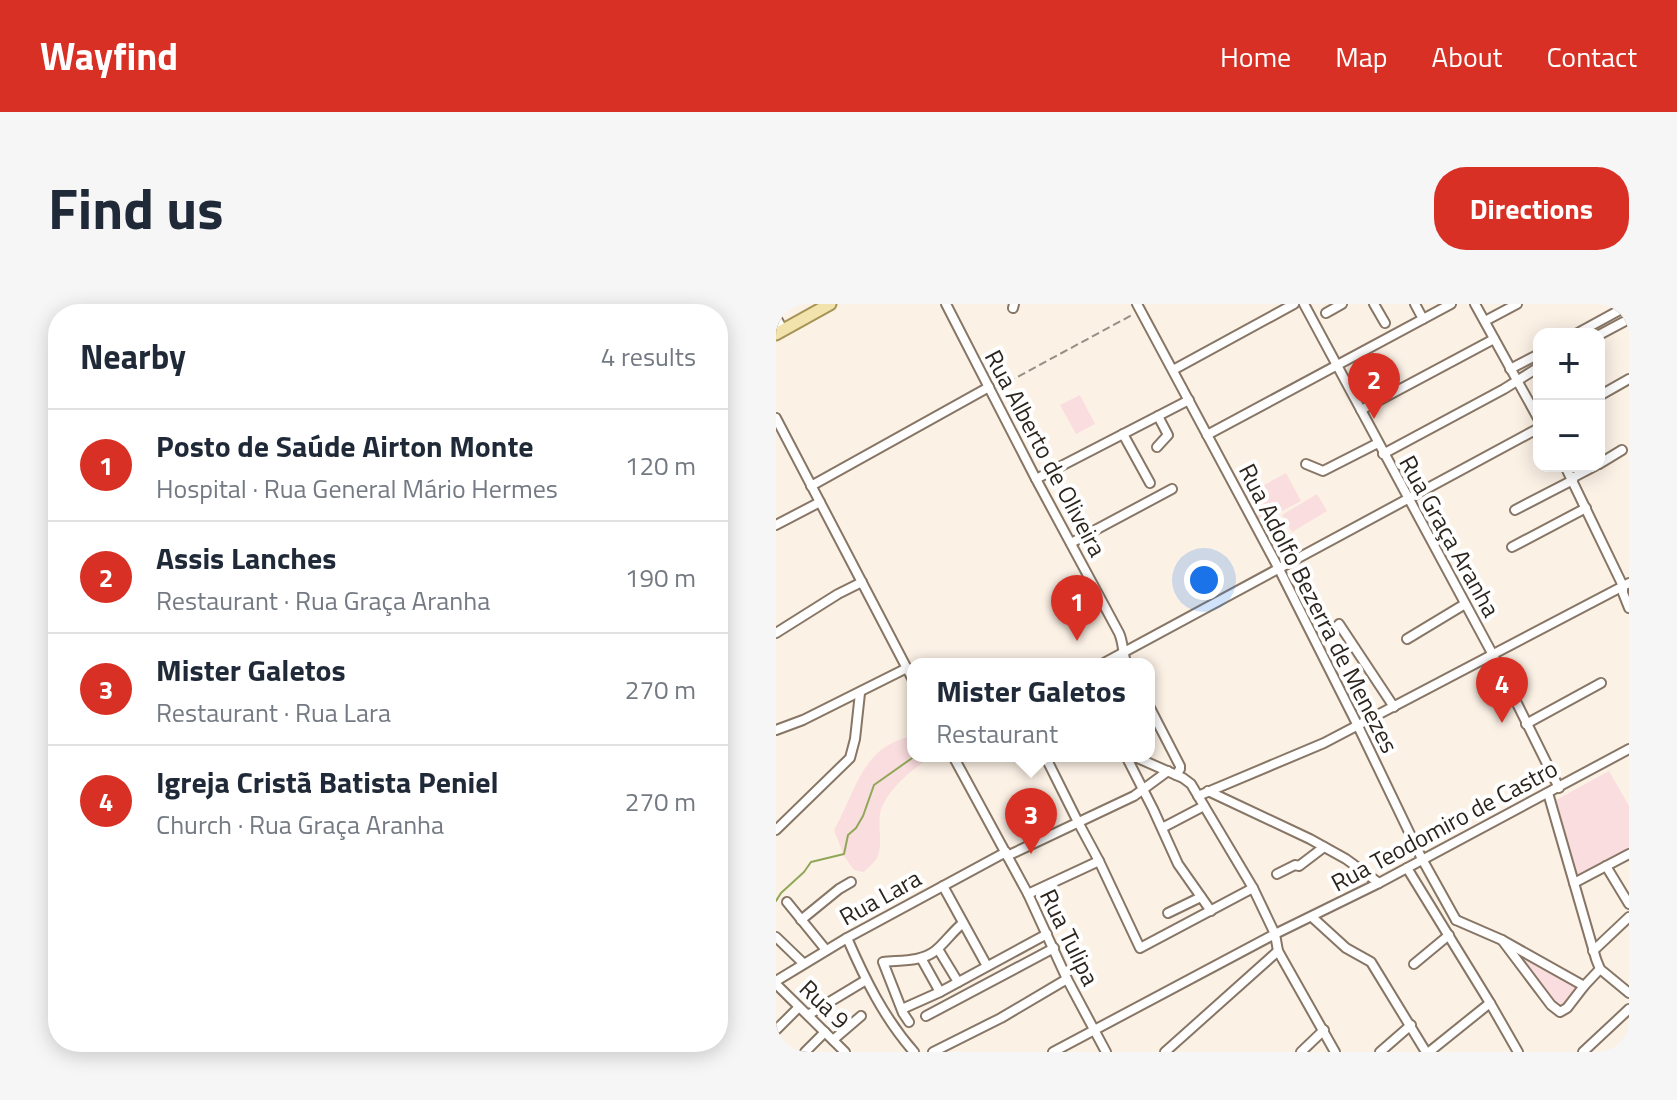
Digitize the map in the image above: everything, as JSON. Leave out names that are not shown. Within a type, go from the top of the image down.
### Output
[{"type":"main road","points":[[779,332],[830,304]]},
{"type":"street","name":"Rua Alberto de Oliveira","points":[[946,304],[1119,633],[1125,658]]},
{"type":"street","points":[[1173,370],[1294,304]]},
{"type":"street","name":"Rua Graça Aranha","points":[[1304,304],[1493,655],[1559,788]]},
{"type":"street","points":[[1326,313],[1342,304]]},
{"type":"street","points":[[1374,304],[1385,323]]},
{"type":"street","points":[[1415,304],[1423,319]]},
{"type":"street","points":[[1207,435],[1451,304]]},
{"type":"street","points":[[1475,304],[1533,409]]},
{"type":"street","points":[[1485,321],[1517,304]]},
{"type":"street","points":[[1587,328],[1629,305]]},
{"type":"street","name":"Rua Adolfo Bezerra de Menezes","points":[[1139,306],[1279,569],[1422,859],[1456,920]]},
{"type":"street","points":[[776,317],[779,332]]},
{"type":"street","points":[[1605,332],[1629,319]]},
{"type":"street","points":[[1361,410],[1494,339]]},
{"type":"street","points":[[1510,369],[1533,357]]},
{"type":"street","points":[[1383,454],[1533,371]]},
{"type":"street","points":[[1605,393],[1629,379]]},
{"type":"street","points":[[811,486],[990,389]]},
{"type":"street","points":[[1036,479],[1189,400]]},
{"type":"street","points":[[1157,447],[1168,435],[1158,416]]},
{"type":"street","points":[[776,418],[907,668],[803,720],[776,730]]},
{"type":"street","points":[[1115,658],[1533,431]]},
{"type":"street","points":[[1123,434],[1150,483]]},
{"type":"street","points":[[1306,464],[1323,471],[1378,443]]},
{"type":"street","points":[[1605,460],[1622,450]]},
{"type":"street","points":[[1568,472],[1626,585],[1623,593],[1629,608]]},
{"type":"street","points":[[1515,510],[1584,472]]},
{"type":"street","points":[[1071,543],[1172,489]]},
{"type":"street","points":[[776,525],[820,502]]},
{"type":"street","points":[[1512,547],[1586,508]]},
{"type":"street","points":[[776,633],[862,582]]},
{"type":"street","points":[[1198,796],[1358,726],[1626,585]]},
{"type":"street","points":[[1407,639],[1465,604]]},
{"type":"street","points":[[1339,624],[1394,707]]},
{"type":"street","points":[[1526,724],[1601,683]]},
{"type":"street","points":[[776,830],[850,758],[860,693]]},
{"type":"street","points":[[1155,718],[1180,766],[1172,773]]},
{"type":"street","name":"Rua Teodomiro de Castro","points":[[1053,1052],[1629,749]]},
{"type":"street","name":"Rua Tulipa","points":[[956,762],[1028,894],[1067,979],[1106,1052]]},
{"type":"street","points":[[1048,762],[1140,948],[1253,888]]},
{"type":"street","points":[[1129,762],[1178,864],[1211,911]]},
{"type":"street","points":[[1147,762],[1191,784],[1253,888],[1275,934],[1278,951],[1335,1052]]},
{"type":"street","name":"Rua Lara","points":[[776,982],[803,963],[943,886],[1134,796],[1172,773]]},
{"type":"street","points":[[1208,791],[1324,847],[1379,883]]},
{"type":"street","points":[[1548,793],[1600,969],[1629,993]]},
{"type":"street","points":[[1162,828],[1204,806]]},
{"type":"street","points":[[1277,874],[1299,866],[1324,847]]},
{"type":"street","points":[[1574,883],[1629,854]]},
{"type":"street","points":[[1028,894],[1099,861]]},
{"type":"street","points":[[1606,866],[1629,904]]},
{"type":"street","points":[[1407,868],[1518,1052]]},
{"type":"street","points":[[801,920],[851,882]]},
{"type":"street","points":[[943,886],[987,966]]},
{"type":"street","points":[[1168,913],[1201,897]]},
{"type":"street","points":[[787,902],[826,950]]},
{"type":"street","points":[[1312,917],[1346,948],[1371,962],[1428,1052],[1490,1003]]},
{"type":"street","points":[[1593,951],[1629,917]]},
{"type":"street","points":[[1414,964],[1456,920],[1502,940],[1584,986]]},
{"type":"street","points":[[909,1022],[883,962],[921,958],[938,949],[963,923]]},
{"type":"street","points":[[902,1009],[1047,934]]},
{"type":"street","points":[[776,937],[803,963]]},
{"type":"street","points":[[847,938],[866,980],[896,1032],[914,1052]]},
{"type":"street","points":[[1502,940],[1560,1012],[1564,1012],[1600,969]]},
{"type":"street","points":[[926,1016],[1054,948]]},
{"type":"street","points":[[938,949],[958,982]]},
{"type":"street","points":[[1165,1052],[1278,951]]},
{"type":"street","points":[[921,958],[940,992]]},
{"type":"street","points":[[933,1052],[1001,1018],[1067,979]]},
{"type":"street","points":[[808,1015],[866,980]]},
{"type":"street","name":"Rua 9","points":[[776,982],[845,1052]]},
{"type":"street","points":[[776,1000],[784,992]]},
{"type":"street","points":[[776,1030],[799,1007]]},
{"type":"street","points":[[1583,1052],[1629,1009]]},
{"type":"street","points":[[833,1040],[861,1016]]},
{"type":"street","points":[[1380,1052],[1411,1025]]},
{"type":"street","points":[[1301,1052],[1324,1030]]},
{"type":"street","points":[[805,1052],[825,1032]]},
{"type":"path","points":[[990,389],[1139,306]]},
{"type":"shaded area","points":[[1080,395],[1095,424],[1076,434],[1060,405]]},
{"type":"shaded area","points":[[1286,473],[1301,501],[1261,522],[1246,495]]},
{"type":"shaded area","points":[[1317,494],[1327,511],[1292,532],[1282,515]]},
{"type":"shaded area","points":[[907,738],[907,762],[925,762],[887,797],[880,814],[877,858],[864,872],[854,870],[844,856],[834,830],[862,772],[871,760],[896,741]]},
{"type":"shaded area","points":[[1609,771],[1629,806],[1629,851],[1578,877],[1556,800]]},
{"type":"shaded area","points":[[1525,960],[1578,987],[1563,1007],[1558,1009],[1522,964]]},
{"type":"waterway","points":[[776,901],[811,862],[844,854],[848,835],[863,816],[874,785],[907,762]]},
{"type":"place","name":"Assis Lanches","points":[[1374,419]]},
{"type":"place","name":"Posto de Saúde Airton Monte","points":[[1077,641]]},
{"type":"place","name":"Igreja Cristã Batista Peniel","points":[[1502,723]]},
{"type":"place","name":"Mister Galetos","points":[[1031,854]]}]
